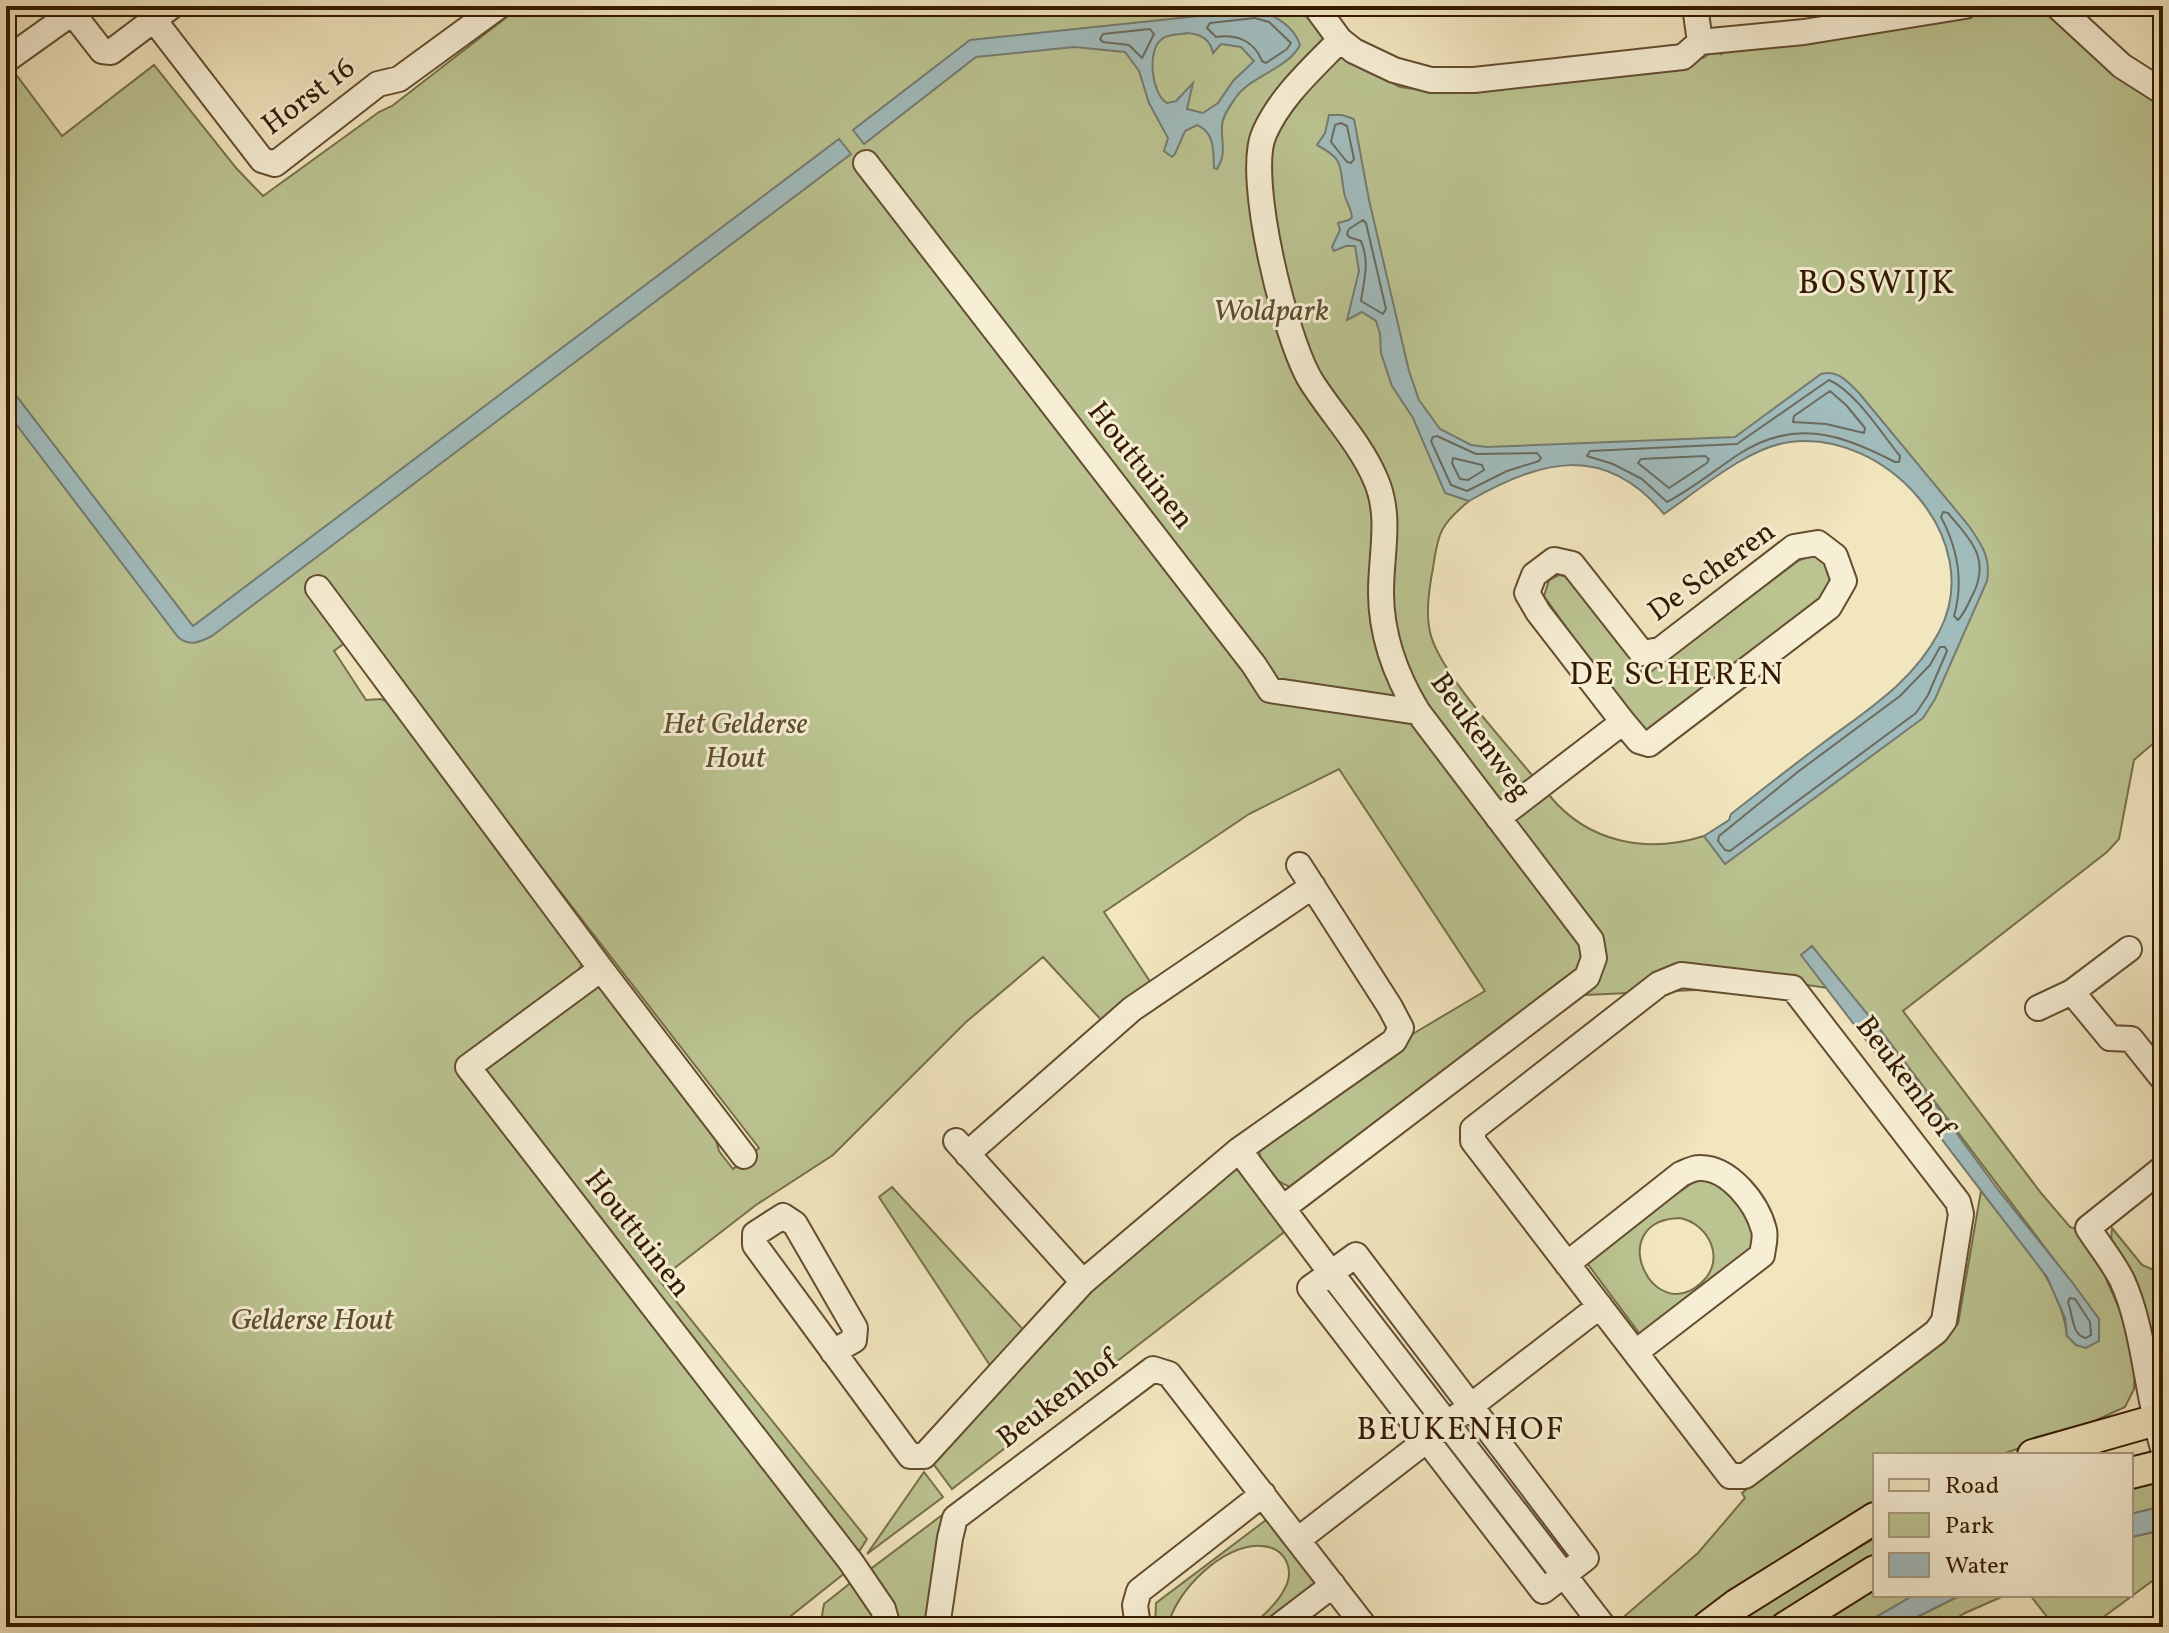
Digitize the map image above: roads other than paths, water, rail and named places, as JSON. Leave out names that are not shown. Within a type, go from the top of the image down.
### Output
[{"type":"main road","points":[[2042,1453],[2160,1428]]},
{"type":"main road","points":[[2133,1472],[2163,1465]]},
{"type":"main road","points":[[1707,1627],[1736,1605],[1873,1519]]},
{"type":"main road","points":[[1786,1627],[1873,1572]]},
{"type":"street","name":"Horst 16","points":[[163,13],[262,160],[275,164],[378,84],[399,79],[499,6]]},
{"type":"street","points":[[1315,6],[1340,40],[1354,51],[1394,70],[1431,80],[1474,80],[1683,57],[1700,42],[1804,32],[1965,6]]},
{"type":"street","points":[[1695,6],[1700,42]]},
{"type":"street","points":[[2057,6],[2122,66],[2163,92]]},
{"type":"street","points":[[9,58],[69,9],[102,51],[111,52],[163,13]]},
{"type":"street","name":"Beukenweg","points":[[1283,1208],[1587,977],[1594,958],[1591,940],[1418,712],[1404,688],[1382,622],[1386,518],[1375,478],[1310,379],[1285,316],[1260,193],[1257,167],[1262,137],[1280,104],[1340,40]]},
{"type":"street","name":"Houttuinen","points":[[866,163],[1254,665],[1270,690],[1418,712]]},
{"type":"street","name":"De Scheren","points":[[1818,543],[1835,556],[1844,581],[1829,607],[1649,744],[1639,741],[1623,722],[1538,612],[1527,593],[1534,575],[1554,560],[1572,564],[1642,653],[1660,650],[1794,547],[1818,543]]},
{"type":"street","points":[[318,588],[744,1156]]},
{"type":"street","points":[[1498,818],[1623,722]]},
{"type":"street","name":"Beukenhof","points":[[833,1352],[854,1340],[855,1328],[795,1224],[783,1216],[755,1234],[755,1245],[833,1352],[910,1456],[924,1456],[1083,1282],[1239,1150],[1394,1041],[1401,1028],[1299,865]]},
{"type":"street","points":[[1083,1282],[962,1147],[1132,1009],[1313,886]]},
{"type":"street","points":[[2038,1008],[2072,992],[2129,949]]},
{"type":"street","name":"Houttuinen","points":[[601,969],[468,1067],[855,1571],[883,1609],[888,1627]]},
{"type":"street","name":"Beukenhof","points":[[1681,975],[1793,988],[1958,1202],[1961,1214],[1944,1321],[1936,1332],[1745,1476],[1730,1476],[1600,1306],[1473,1141],[1473,1129],[1659,984],[1681,975]]},
{"type":"street","points":[[2072,992],[2110,1038],[2131,1039],[2163,1079]]},
{"type":"street","points":[[1239,1150],[1604,1627]]},
{"type":"street","points":[[1567,1264],[1681,1174],[1697,1168],[1719,1171],[1738,1187],[1766,1233],[1762,1255],[1636,1352]]},
{"type":"street","points":[[2160,1428],[2134,1314],[2122,1279],[2088,1228],[2163,1168]]},
{"type":"street","points":[[1356,1255],[1471,1407],[1586,1558],[1543,1591],[1310,1288],[1356,1255]]},
{"type":"street","points":[[1299,1539],[1600,1306]]},
{"type":"street","name":"Beukenhof","points":[[937,1627],[955,1518],[1153,1369],[1169,1374],[1365,1627]]},
{"type":"street","points":[[1138,1627],[1135,1605],[1139,1591],[1263,1494]]},
{"type":"street","points":[[1278,1627],[1333,1585]]},
{"type":"water","points":[[1256,10],[1283,22],[1294,32],[1300,45],[1287,60],[1251,83],[1236,97],[1222,122],[1223,153],[1217,169],[1214,168],[1210,137],[1197,125],[1185,131],[1172,157],[1164,151],[1168,138],[1149,103],[1139,71],[1125,52],[1074,47],[976,57],[864,144],[853,130],[970,40]],"holes":[[[1187,33],[1201,36],[1213,53],[1221,44],[1241,47],[1254,61],[1233,81],[1218,103],[1203,113],[1187,109],[1193,83],[1176,101],[1167,103],[1155,82],[1153,62],[1157,45],[1170,35]]]},
{"type":"water","points":[[1329,115],[1354,119],[1369,200],[1409,371],[1419,400],[1440,429],[1471,445],[1487,447],[1735,437],[1821,374],[1833,373],[1859,393],[1969,526],[1981,546],[1988,565],[1987,581],[1935,699],[1923,718],[1725,864],[1704,836],[1729,820],[1731,814],[1888,694],[1928,650],[1939,632],[1951,597],[1950,561],[1938,528],[1918,497],[1891,472],[1860,453],[1825,443],[1790,442],[1758,452],[1724,471],[1664,514],[1642,491],[1619,476],[1595,468],[1571,465],[1522,475],[1469,501],[1445,493],[1413,418],[1392,386],[1381,353],[1376,321],[1362,312],[1347,320],[1359,271],[1355,246],[1334,251],[1332,247],[1340,230],[1338,223],[1352,217],[1337,159],[1317,145],[1325,133]]},
{"type":"water","points":[[839,139],[851,154],[212,636],[199,642],[190,643],[178,637],[6,411],[8,385],[193,626]]},
{"type":"water","points":[[1812,946],[1882,1032],[1999,1191],[2099,1319],[2099,1341],[2086,1348],[2076,1345],[2067,1336],[2065,1318],[2047,1277],[1801,955]]},
{"type":"water","points":[[2163,1506],[2163,1530],[2133,1537],[2133,1514]]},
{"type":"water","points":[[1911,1597],[1957,1597],[1897,1627],[1859,1627]]},
{"type":"district","name":"BOSWIJK","points":[[1877,284]]},
{"type":"district","name":"DE SCHEREN","points":[[1677,676]]},
{"type":"district","name":"BEUKENHOF","points":[[1461,1431]]},
{"type":"park label","name":"Woldpark","points":[[1271,312]]},
{"type":"park label","name":"Het Gelderse Hout","points":[[735,742]]},
{"type":"park label","name":"Gelderse Hout","points":[[312,1321]]}]
